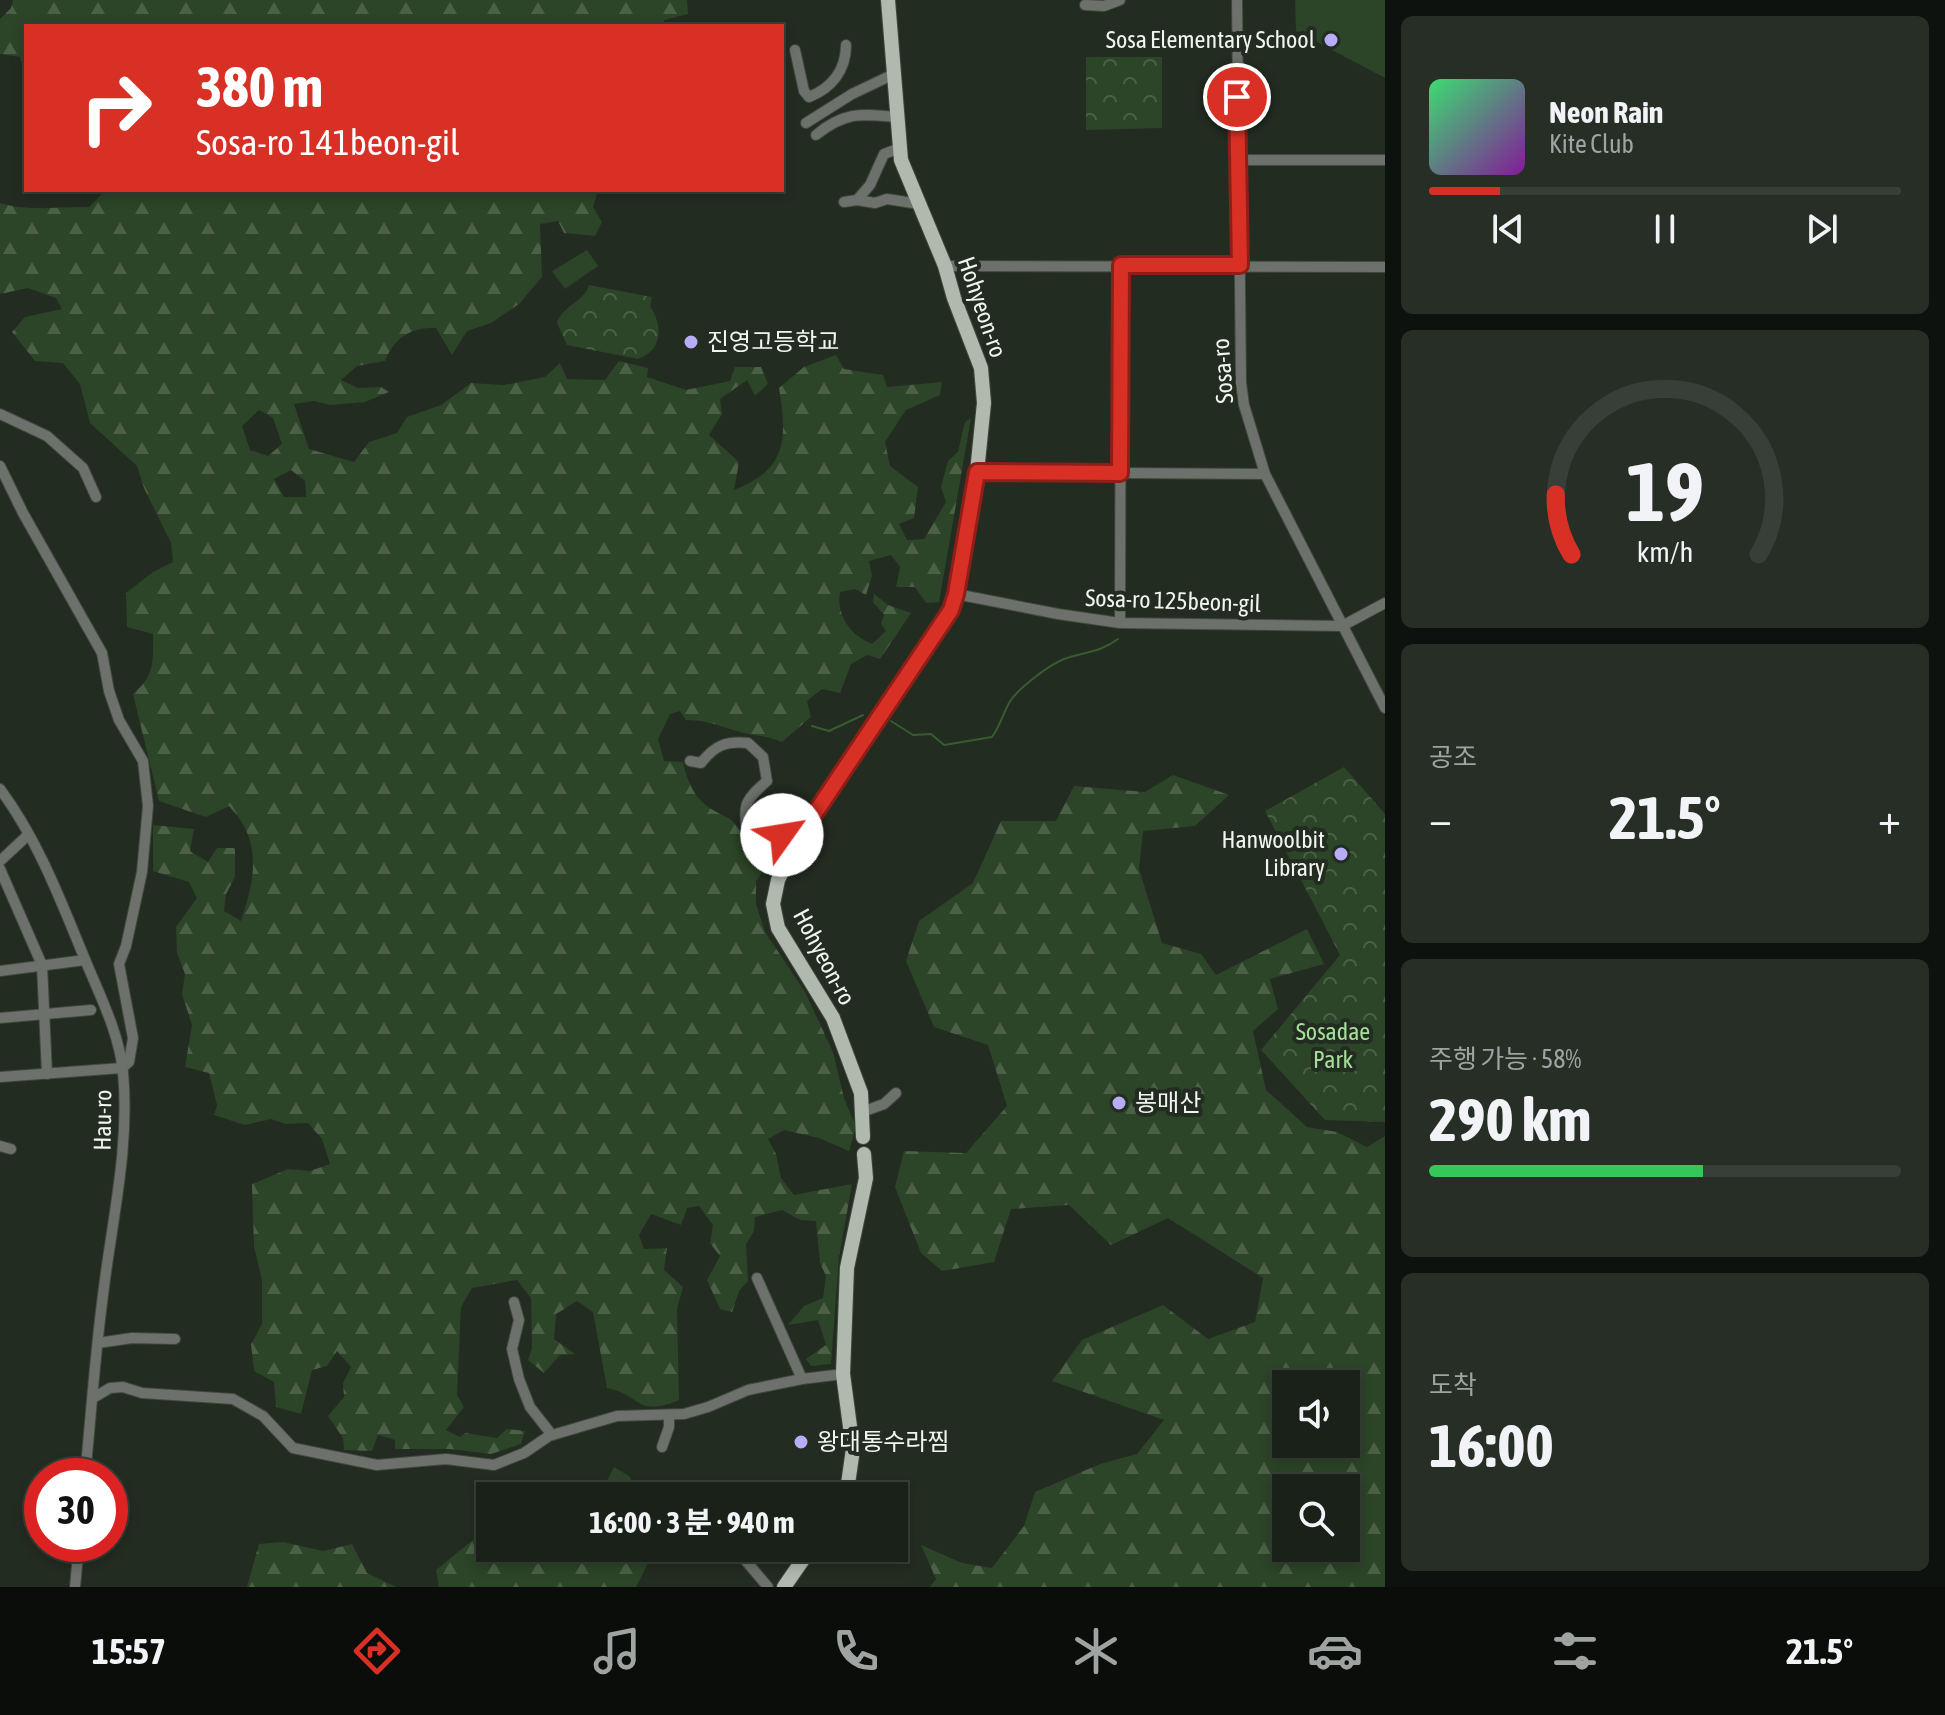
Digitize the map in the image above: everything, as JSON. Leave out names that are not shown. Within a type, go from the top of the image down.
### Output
[{"type":"main road","name":"Hohyeon-ro","points":[[863,1137],[861,1093],[833,1018],[778,928],[773,904],[778,880],[801,834],[951,610],[977,472],[984,403],[981,368],[945,266],[901,160],[888,0]]},
{"type":"main road","points":[[848,1482],[853,1449],[843,1374],[847,1268],[866,1178],[864,1154]]},
{"type":"main road","points":[[784,1587],[801,1562]]},
{"type":"street","points":[[1085,5],[1104,6],[1120,0]]},
{"type":"street","name":"Sosa-ro","points":[[1237,0],[1237,160],[1244,405],[1265,474],[1385,708]]},
{"type":"street","points":[[795,50],[804,91],[809,97],[824,89],[844,68],[846,45]]},
{"type":"street","points":[[806,123],[852,94],[894,74]]},
{"type":"street","points":[[816,135],[830,124],[851,115],[897,117]]},
{"type":"street","points":[[857,200],[870,185],[884,154],[900,148]]},
{"type":"street","points":[[1237,160],[1385,160]]},
{"type":"street","points":[[844,202],[857,200],[871,203],[887,199],[919,204]]},
{"type":"street","points":[[1120,623],[1121,265]]},
{"type":"street","points":[[945,266],[1385,267]]},
{"type":"street","points":[[0,414],[47,436],[83,468],[96,497]]},
{"type":"street","points":[[0,466],[102,653],[109,691],[119,720],[143,761],[148,806],[139,893],[119,964],[133,1038],[129,1062],[122,1068],[0,1077]]},
{"type":"street","points":[[977,472],[1265,474]]},
{"type":"street","name":"Sosa-ro 125beon-gil","points":[[956,594],[1120,623],[1342,626]]},
{"type":"street","points":[[1342,626],[1385,603]]},
{"type":"street","points":[[690,761],[701,763],[728,742],[748,743],[763,757],[767,781],[749,797],[744,810],[747,830],[764,836],[801,834]]},
{"type":"street","name":"Hau-ro","points":[[0,789],[47,867],[116,1041],[122,1068],[125,1113],[123,1155],[98,1343],[87,1458]]},
{"type":"street","points":[[0,861],[28,835]]},
{"type":"street","points":[[0,869],[42,965],[47,1074]]},
{"type":"street","points":[[0,971],[85,960]]},
{"type":"street","points":[[0,1018],[91,1010]]},
{"type":"street","points":[[862,1112],[884,1104],[896,1093]]},
{"type":"street","points":[[757,1278],[802,1379]]},
{"type":"street","points":[[514,1302],[519,1320],[512,1349],[519,1379],[530,1407],[552,1435]]},
{"type":"street","points":[[98,1343],[132,1338],[175,1339]]},
{"type":"street","points":[[93,1398],[110,1388],[123,1387],[142,1393],[233,1399],[263,1416],[293,1448],[377,1465],[446,1459],[499,1465],[552,1435],[621,1415],[669,1416],[708,1407],[748,1390],[843,1374]]},
{"type":"street","points":[[662,1447],[669,1427],[669,1416]]},
{"type":"street","points":[[75,1587],[77,1562]]},
{"type":"street","points":[[747,1562],[768,1587]]},
{"type":"green space","points":[[13,0],[687,0],[688,14],[664,20],[663,24],[24,24],[24,72],[20,57],[0,54],[0,19],[11,8]]},
{"type":"green space","points":[[1295,0],[1385,0],[1385,78],[1296,31]]},
{"type":"green space","points":[[1086,57],[1162,57],[1162,128],[1086,130]]},
{"type":"green space","points":[[104,192],[597,192],[593,207],[602,222],[595,236],[564,233],[558,221],[540,224],[542,277],[519,304],[491,323],[467,331],[452,355],[436,328],[419,329],[399,340],[385,361],[357,366],[341,380],[358,388],[381,387],[389,392],[365,402],[330,405],[314,401],[294,404],[309,449],[354,462],[369,442],[397,433],[407,417],[441,405],[471,383],[504,385],[545,377],[560,363],[567,379],[605,380],[619,361],[648,368],[647,377],[686,390],[730,381],[735,367],[761,367],[768,384],[755,396],[747,380],[720,399],[722,414],[709,435],[739,462],[734,490],[765,472],[780,450],[783,422],[779,388],[804,367],[836,355],[844,369],[883,375],[887,387],[942,382],[940,395],[906,410],[885,442],[890,466],[918,487],[914,518],[899,524],[907,540],[924,539],[946,502],[941,487],[948,461],[958,452],[965,422],[971,418],[939,602],[926,603],[915,587],[896,587],[900,567],[891,555],[869,561],[872,576],[866,595],[855,589],[840,592],[840,609],[851,630],[872,644],[886,631],[881,624],[884,615],[873,602],[874,594],[888,605],[911,613],[880,659],[867,655],[851,664],[840,693],[822,689],[807,701],[811,717],[782,742],[707,722],[686,720],[680,711],[670,714],[658,739],[664,761],[683,762],[690,783],[701,801],[732,820],[742,834],[771,840],[777,851],[756,881],[756,904],[765,932],[805,992],[833,1052],[844,1098],[856,1127],[849,1151],[819,1138],[784,1130],[768,1139],[776,1154],[781,1178],[794,1195],[852,1184],[839,1257],[831,1364],[811,1366],[806,1359],[826,1345],[818,1320],[788,1325],[804,1306],[823,1298],[826,1276],[820,1263],[816,1221],[800,1220],[782,1210],[755,1217],[754,1231],[746,1244],[748,1281],[739,1291],[732,1312],[720,1309],[707,1280],[720,1256],[710,1243],[713,1225],[699,1206],[687,1208],[681,1225],[651,1214],[639,1235],[644,1249],[667,1248],[664,1270],[683,1287],[677,1309],[679,1400],[655,1407],[647,1406],[607,1388],[593,1312],[577,1301],[556,1314],[554,1339],[575,1354],[560,1355],[544,1373],[528,1360],[532,1348],[531,1298],[517,1280],[472,1288],[461,1307],[457,1395],[464,1407],[446,1430],[460,1437],[465,1433],[497,1438],[507,1429],[525,1431],[521,1444],[491,1454],[450,1449],[395,1449],[395,1440],[378,1435],[372,1451],[344,1450],[343,1438],[328,1416],[344,1397],[343,1383],[351,1367],[337,1351],[327,1366],[312,1370],[301,1414],[276,1407],[274,1382],[254,1371],[251,1344],[262,1324],[262,1280],[254,1247],[252,1184],[288,1169],[310,1171],[330,1164],[322,1139],[308,1123],[285,1124],[271,1119],[245,1125],[214,1115],[217,1105],[209,1073],[185,1067],[192,1025],[182,994],[185,974],[177,953],[176,927],[197,898],[189,882],[153,871],[153,825],[194,829],[190,851],[208,862],[217,848],[235,848],[235,877],[226,894],[224,911],[241,921],[250,890],[251,847],[240,819],[229,806],[206,817],[159,801],[133,694],[149,674],[153,634],[127,627],[126,593],[153,572],[173,562],[171,543],[144,488],[137,466],[90,423],[80,384],[63,363],[35,361],[12,332],[25,317],[62,309],[56,298],[28,288],[0,294],[0,203],[33,208],[89,207]],"holes":[[[259,410],[273,418],[282,444],[268,456],[250,450],[242,426]],[[291,470],[305,481],[306,497],[284,497],[274,479]]]},
{"type":"green space","points":[[587,250],[598,266],[565,289],[552,271]]},
{"type":"green space","points":[[589,285],[652,297],[650,306],[659,329],[652,350],[638,359],[567,345],[557,323],[564,312],[583,296]]},
{"type":"green space","name":"Sosadae Park","points":[[1344,767],[1385,814],[1385,1122],[1325,1120],[1261,1050],[1340,955],[1265,811]]},
{"type":"green space","points":[[1173,775],[1229,795],[1195,826],[1143,831],[1139,869],[1162,943],[1201,954],[1216,975],[1307,929],[1324,964],[1270,979],[1278,1009],[1253,1031],[1266,1090],[1307,1127],[1337,1132],[1367,1147],[1385,1136],[1385,1587],[930,1587],[936,1579],[921,1545],[962,1563],[992,1568],[1024,1526],[1035,1492],[1100,1464],[1137,1454],[1164,1420],[1052,1381],[1082,1340],[1163,1305],[1208,1339],[1255,1322],[1263,1278],[1168,1218],[1111,1245],[1069,1205],[1011,1209],[994,1262],[942,1271],[921,1253],[895,1187],[904,1151],[966,1153],[1007,1106],[988,1045],[934,1027],[906,961],[919,921],[973,883],[1001,821],[1056,821],[1074,786],[1145,792]]},
{"type":"green space","points":[[761,798],[767,808],[787,802],[790,813],[795,816],[789,827],[773,828],[753,821]]},
{"type":"green space","points":[[614,1467],[633,1482],[606,1482]]},
{"type":"green space","points":[[476,1537],[476,1562],[648,1562],[636,1587],[439,1587],[436,1570]]},
{"type":"green space","points":[[283,1542],[323,1551],[352,1544],[367,1573],[396,1587],[247,1587],[259,1544]]},
{"type":"waterway","points":[[891,721],[913,735],[931,734],[944,745],[992,737],[1009,703],[1034,678],[1064,659],[1099,649],[1118,639]]},
{"type":"waterway","points":[[812,726],[829,731],[863,715]]},
{"type":"place","name":"Sosa Elementary School","points":[[1331,40]]},
{"type":"place","name":"진영고등학교","points":[[691,342]]},
{"type":"place","name":"Hanwoolbit Library","points":[[1341,854]]},
{"type":"place","name":"봉매산","points":[[1119,1103]]},
{"type":"place","name":"왕대통수라찜","points":[[801,1442]]},
{"type":"route","points":[[782,835],[801,834],[951,610],[977,472],[1120,473],[1121,265],[1240,265],[1237,97]]}]
